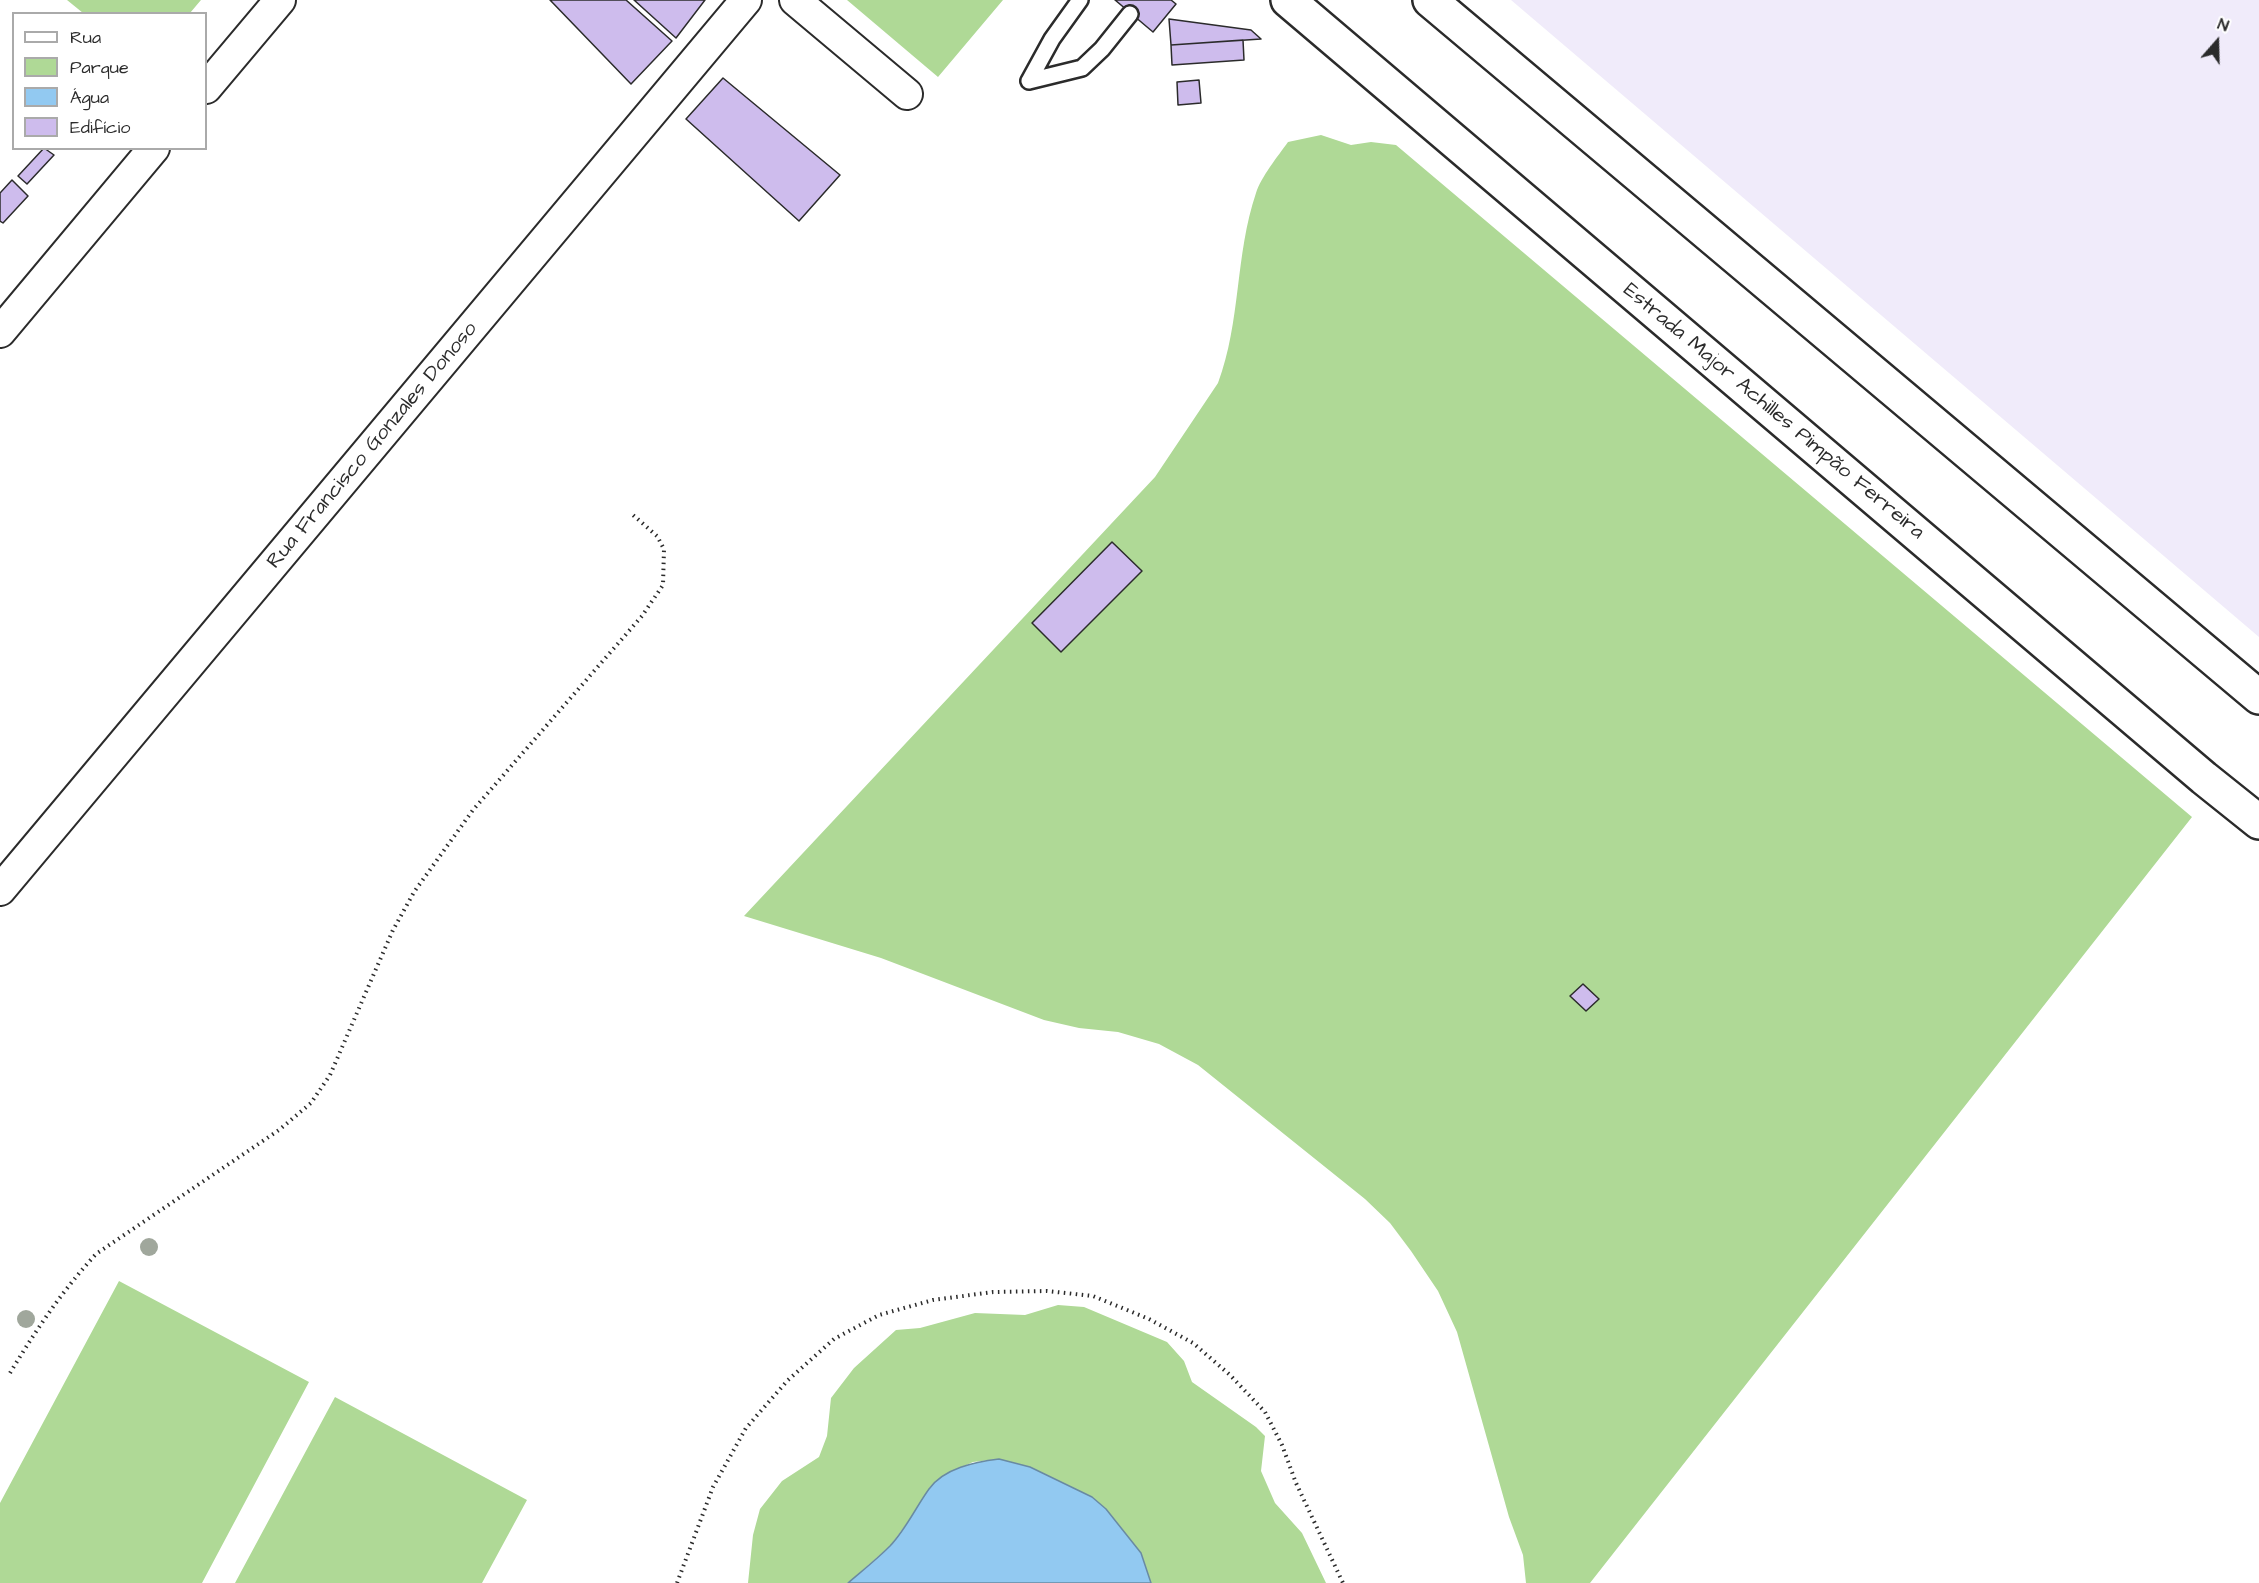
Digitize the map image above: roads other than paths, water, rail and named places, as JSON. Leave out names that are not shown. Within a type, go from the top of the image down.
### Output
[{"type":"main road","points":[[1430,0],[2259,697]]},
{"type":"main road","name":"Estrada Major Achilles Pimpão Ferreira","points":[[1309,7],[2252,809]]},
{"type":"street","points":[[207,87],[280,0]]},
{"type":"street","name":"Rua Francisco Gonzales Donoso","points":[[0,890],[746,0]]},
{"type":"street","points":[[795,0],[907,94]]},
{"type":"street","points":[[0,332],[152,150]]},
{"type":"lane","points":[[1080,0],[1052,39],[1029,81],[1082,68],[1102,49],[1130,14]]},
{"type":"water","points":[[999,1459],[1030,1467],[1092,1497],[1106,1509],[1141,1553],[1151,1583],[848,1583],[890,1546],[935,1482],[961,1467]]}]
